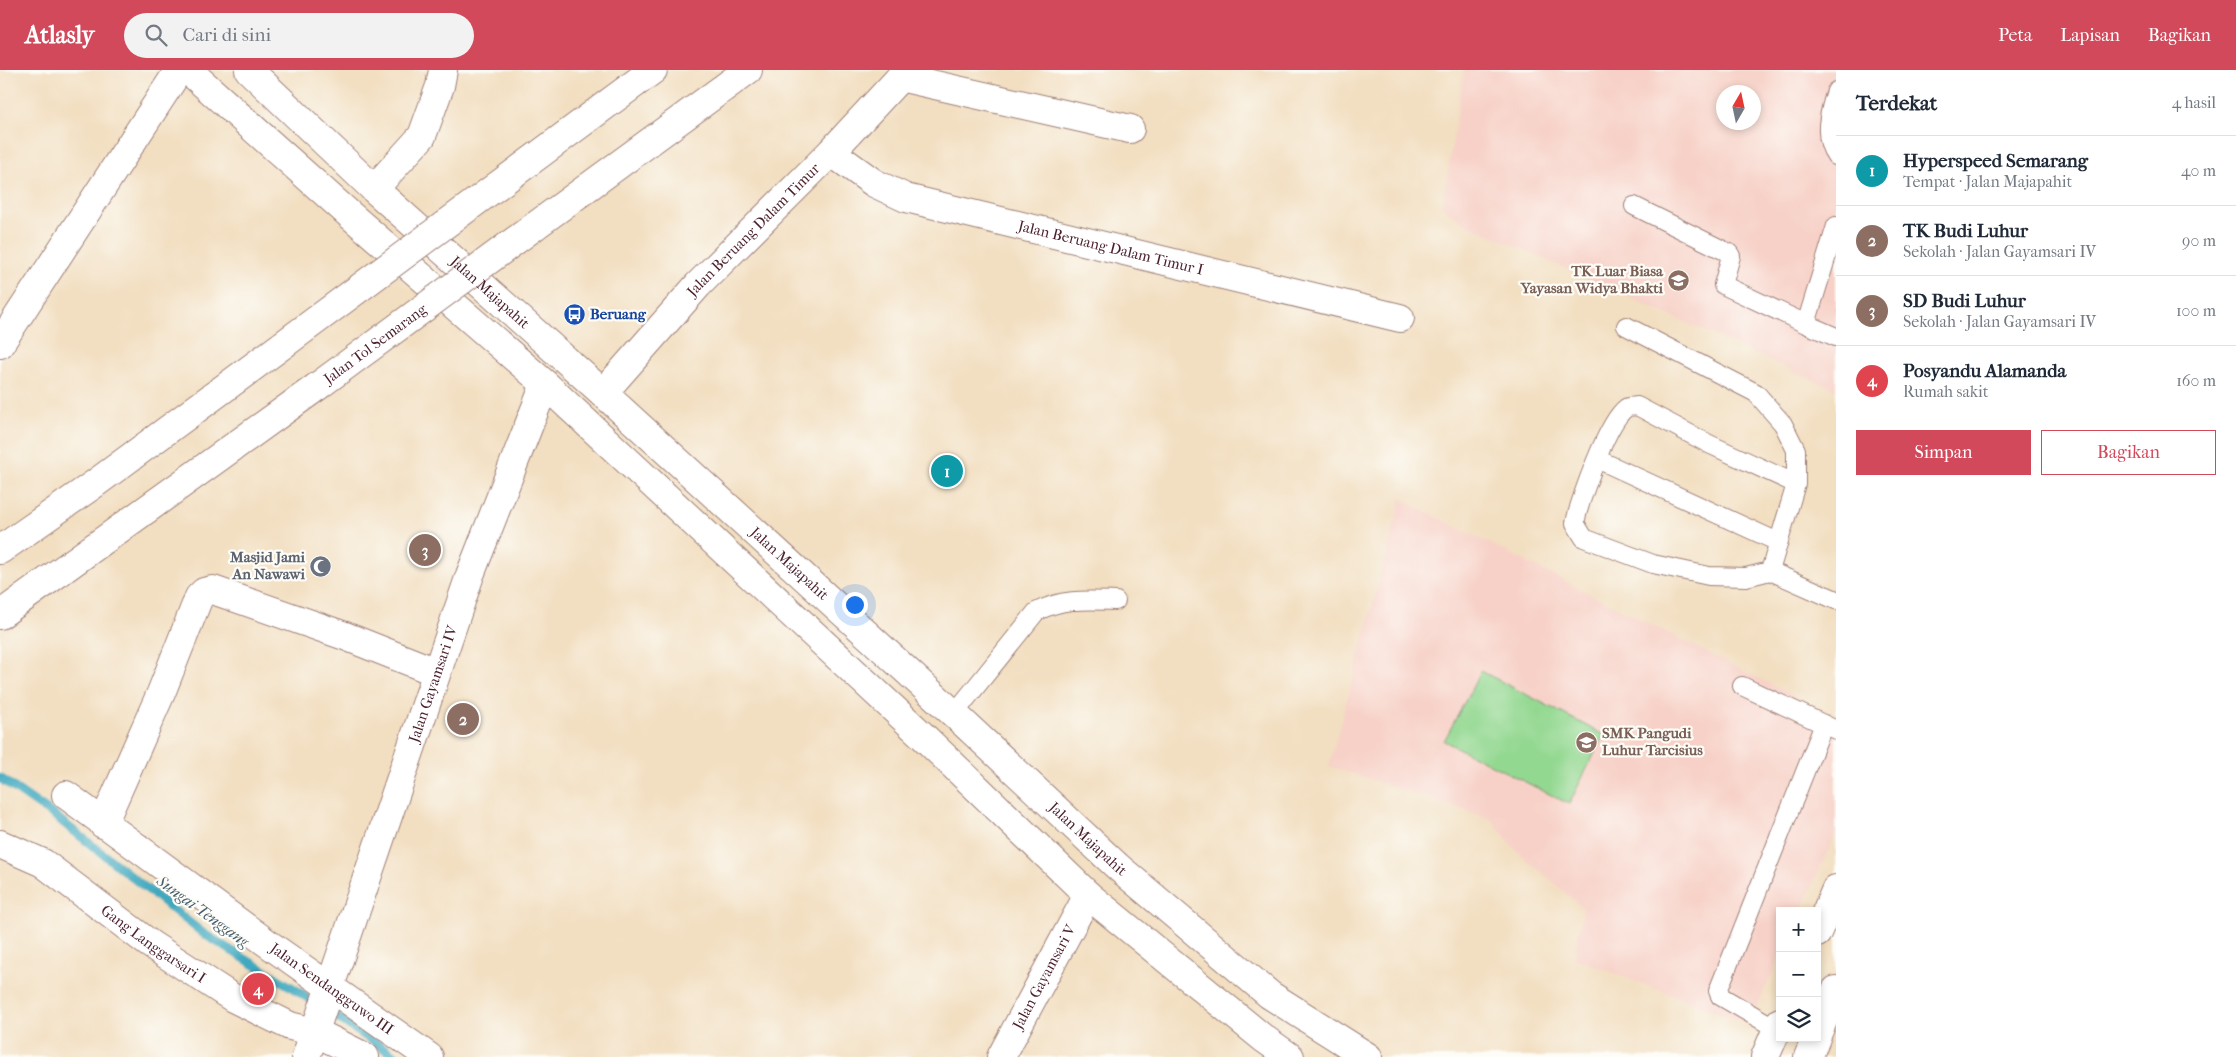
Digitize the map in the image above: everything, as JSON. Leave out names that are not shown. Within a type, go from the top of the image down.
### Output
[{"type":"main road","points":[[0,344],[179,70]]},
{"type":"main road","points":[[188,70],[349,214],[545,384],[926,738],[1088,895],[1263,1038],[1290,1057]]},
{"type":"main road","name":"Jalan Majapahit","points":[[248,70],[374,189],[603,392],[954,714],[1118,868],[1270,995],[1368,1057]]},
{"type":"main road","points":[[374,189],[422,136],[440,86],[443,70]]},
{"type":"main road","points":[[0,550],[93,485],[653,70]]},
{"type":"main road","name":"Jalan Tol Semarang","points":[[0,615],[318,386],[748,70]]},
{"type":"main road","points":[[903,74],[1130,129]]},
{"type":"main road","name":"Jalan Beruang Dalam Timur","points":[[603,392],[698,285],[831,152],[903,74]]},
{"type":"main road","name":"Jalan Beruang Dalam Timur I","points":[[831,152],[874,182],[906,198],[1400,318]]},
{"type":"main road","name":"Jalan Gayamsari IV","points":[[320,1017],[470,575],[545,384]]},
{"type":"main road","points":[[103,824],[161,693],[199,597],[204,592],[213,590],[275,611],[436,672]]},
{"type":"main road","name":"Jalan Sendangguwo III","points":[[66,795],[103,824],[320,1017],[429,1057]]},
{"type":"main road","name":"Gang Langgarsari I","points":[[0,844],[43,862],[150,944],[234,998],[290,1026],[320,1017]]},
{"type":"main road","points":[[1821,924],[1836,889]]},
{"type":"main road","name":"Jalan Gayamsari V","points":[[1001,1057],[1088,895]]},
{"type":"main road","points":[[1821,1027],[1836,990]]},
{"type":"main road","points":[[320,1017],[365,1057]]},
{"type":"main road","points":[[1766,1057],[1776,1030]]},
{"type":"main road","points":[[1808,1057],[1815,1042]]},
{"type":"lane","points":[[1836,91],[1828,125],[1829,147],[1836,156]]},
{"type":"lane","points":[[1634,206],[1729,253],[1731,256],[1723,285],[1836,337]]},
{"type":"lane","points":[[1806,324],[1836,226]]},
{"type":"lane","points":[[1626,326],[1756,393],[1783,424],[1796,450],[1796,484],[1770,571]]},
{"type":"lane","points":[[1796,484],[1709,444],[1637,406],[1626,407],[1617,418],[1597,459],[1579,505],[1575,523],[1584,538],[1653,564],[1709,576],[1746,577],[1770,571],[1836,600]]},
{"type":"lane","points":[[1597,459],[1778,542]]},
{"type":"lane","points":[[954,714],[1036,612],[1052,603],[1116,601]]},
{"type":"lane","points":[[1742,686],[1830,727],[1718,991],[1720,996],[1776,1024]]},
{"type":"shaded area","points":[[1464,70],[1836,70],[1836,327],[1830,342],[1836,346],[1836,390],[1464,223],[1442,207]]},
{"type":"shaded area","name":"SMK Pangudi Luhur Tarcisius","points":[[1401,499],[1836,717],[1836,833],[1803,907],[1776,907],[1776,965],[1749,1024],[1574,958],[1583,908],[1516,850],[1491,819],[1329,766]]},
{"type":"green space","points":[[1481,671],[1604,735],[1569,804],[1444,741]]},
{"type":"waterway","name":"Sungai Tenggang","points":[[0,778],[55,816],[204,934],[290,986],[397,1057]]},
{"type":"place","name":"TK Luar Biasa Yayasan Widya Bhakti","points":[[1679,280]]},
{"type":"place","name":"Beruang","points":[[574,314]]},
{"type":"place","name":"Hyperspeed Semarang","points":[[947,471]]},
{"type":"place","name":"SD Budi Luhur","points":[[425,550]]},
{"type":"place","name":"Masjid Jami An Nawawi","points":[[321,566]]},
{"type":"place","name":"TK Budi Luhur","points":[[463,719]]},
{"type":"place","name":"SMK Pangudi Luhur Tarcisius","points":[[1586,742]]},
{"type":"place","name":"Posyandu Alamanda","points":[[258,989]]}]
